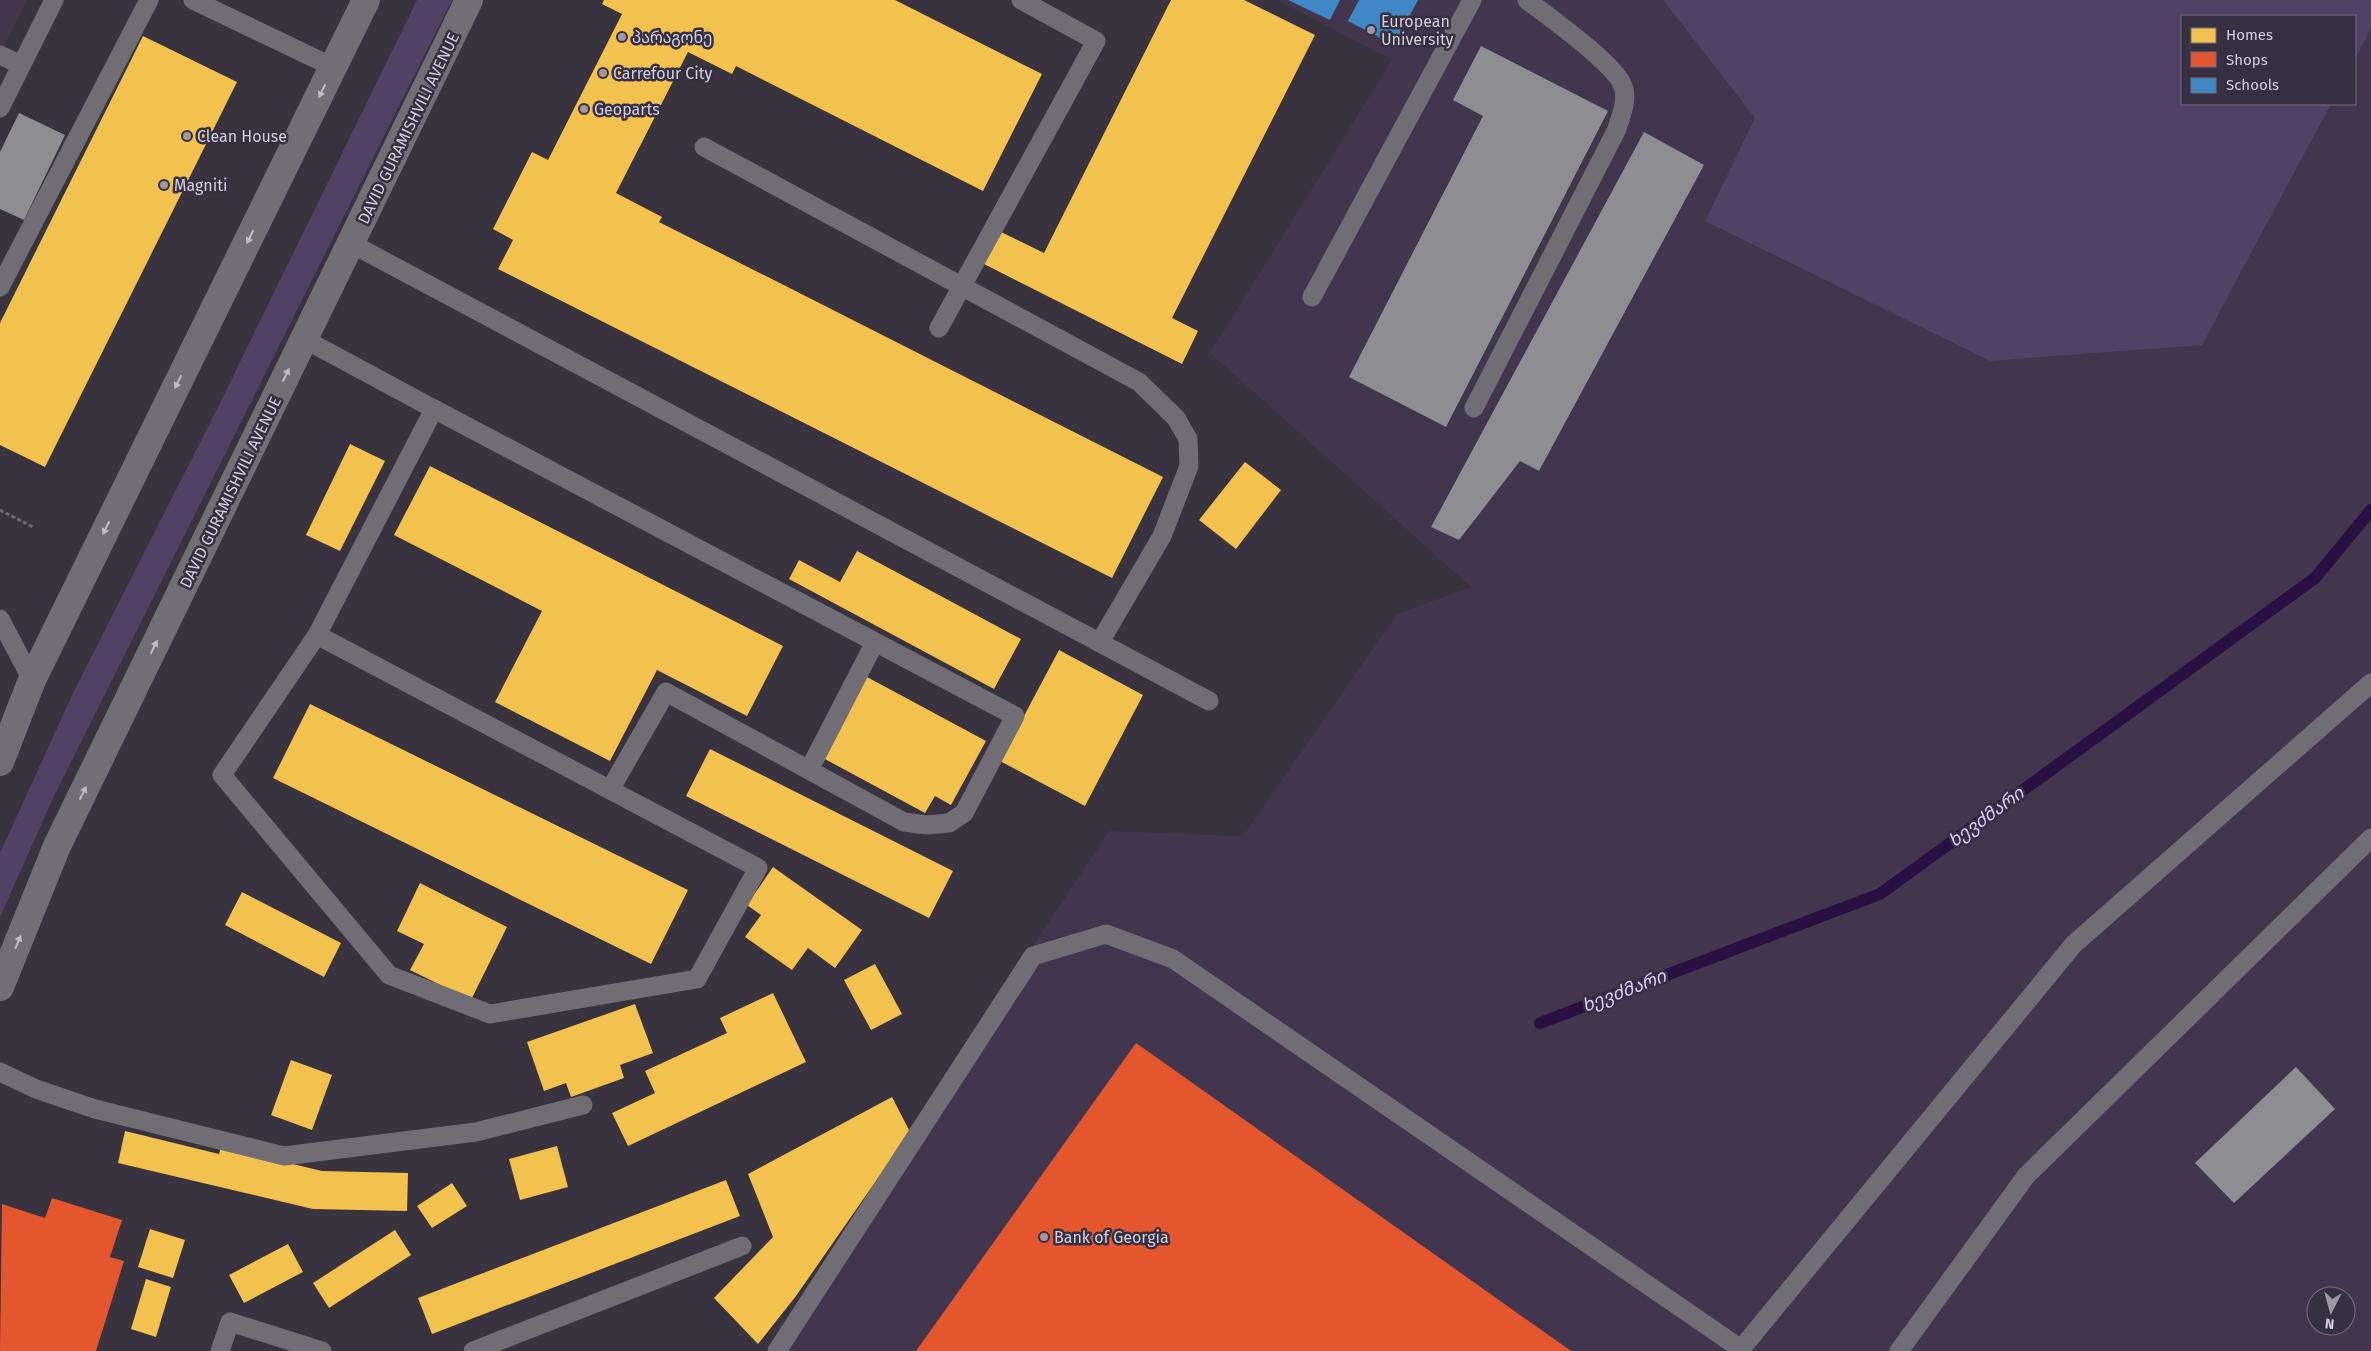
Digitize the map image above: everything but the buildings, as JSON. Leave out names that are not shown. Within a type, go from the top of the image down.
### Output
[{"type":"main road","points":[[0,762],[32,680],[366,0]]},
{"type":"main road","name":"DAVID GURAMISHVILI AVENUE","points":[[0,987],[57,846],[352,244],[469,0]]},
{"type":"lane","points":[[0,108],[54,0]]},
{"type":"lane","points":[[0,287],[149,0]]},
{"type":"lane","points":[[193,0],[334,67]]},
{"type":"lane","points":[[939,328],[1096,41],[1021,0]]},
{"type":"lane","points":[[1312,297],[1472,0]]},
{"type":"lane","points":[[1474,408],[1617,129],[1625,101],[1623,85],[1611,69],[1528,0]]},
{"type":"lane","points":[[0,55],[21,65]]},
{"type":"lane","points":[[704,147],[1139,382],[1176,418],[1188,439],[1189,466],[1162,536],[1100,642]]},
{"type":"lane","points":[[352,244],[1209,701]]},
{"type":"lane","points":[[304,339],[1015,716],[964,812],[949,823],[927,825],[904,822],[666,692],[611,788]]},
{"type":"lane","points":[[317,635],[611,788],[758,868],[697,979],[490,1014],[389,974],[222,775],[317,635],[434,409]]},
{"type":"lane","points":[[0,619],[32,680]]},
{"type":"lane","points":[[809,770],[875,642]]},
{"type":"lane","points":[[777,1351],[1033,956],[1106,934],[1173,959],[1741,1350],[2074,944],[2371,683]]},
{"type":"lane","points":[[1899,1351],[2026,1176],[2371,838]]},
{"type":"lane","points":[[0,1072],[36,1089],[96,1109],[284,1156],[476,1132],[583,1105]]},
{"type":"lane","points":[[473,1351],[742,1246]]},
{"type":"lane","points":[[220,1351],[230,1322],[322,1351]]},
{"type":"path","points":[[0,510],[33,527]]},
{"type":"shaded area","points":[[0,0],[27,0],[0,54]]},
{"type":"shaded area","points":[[417,0],[452,0],[55,794],[0,917],[0,853],[73,693],[218,407]]},
{"type":"shaded area","points":[[1277,0],[1663,0],[1755,118],[2202,345],[2330,105],[2356,105],[2356,58],[2371,29],[2371,1351],[766,1351],[1109,831],[1243,836],[1397,614],[1471,587],[1210,353],[1392,60]]},
{"type":"shaded area","points":[[1663,0],[2371,0],[2371,29],[2356,58],[2356,15],[2181,15],[2181,105],[2330,105],[2202,345],[1990,361],[1705,221],[1755,118]]},
{"type":"waterway","name":"ხევძმარი","points":[[1540,1023],[1880,894],[2315,578],[2371,510]]},
{"type":"place","name":"European University","points":[[1371,30]]},
{"type":"place","name":"პარაგონე","points":[[622,37]]},
{"type":"place","name":"Carrefour City","points":[[603,73]]},
{"type":"place","name":"Geoparts","points":[[584,109]]},
{"type":"place","name":"Clean House","points":[[187,136]]},
{"type":"place","name":"Magniti","points":[[164,185]]},
{"type":"place","name":"Bank of Georgia","points":[[1044,1237]]}]
